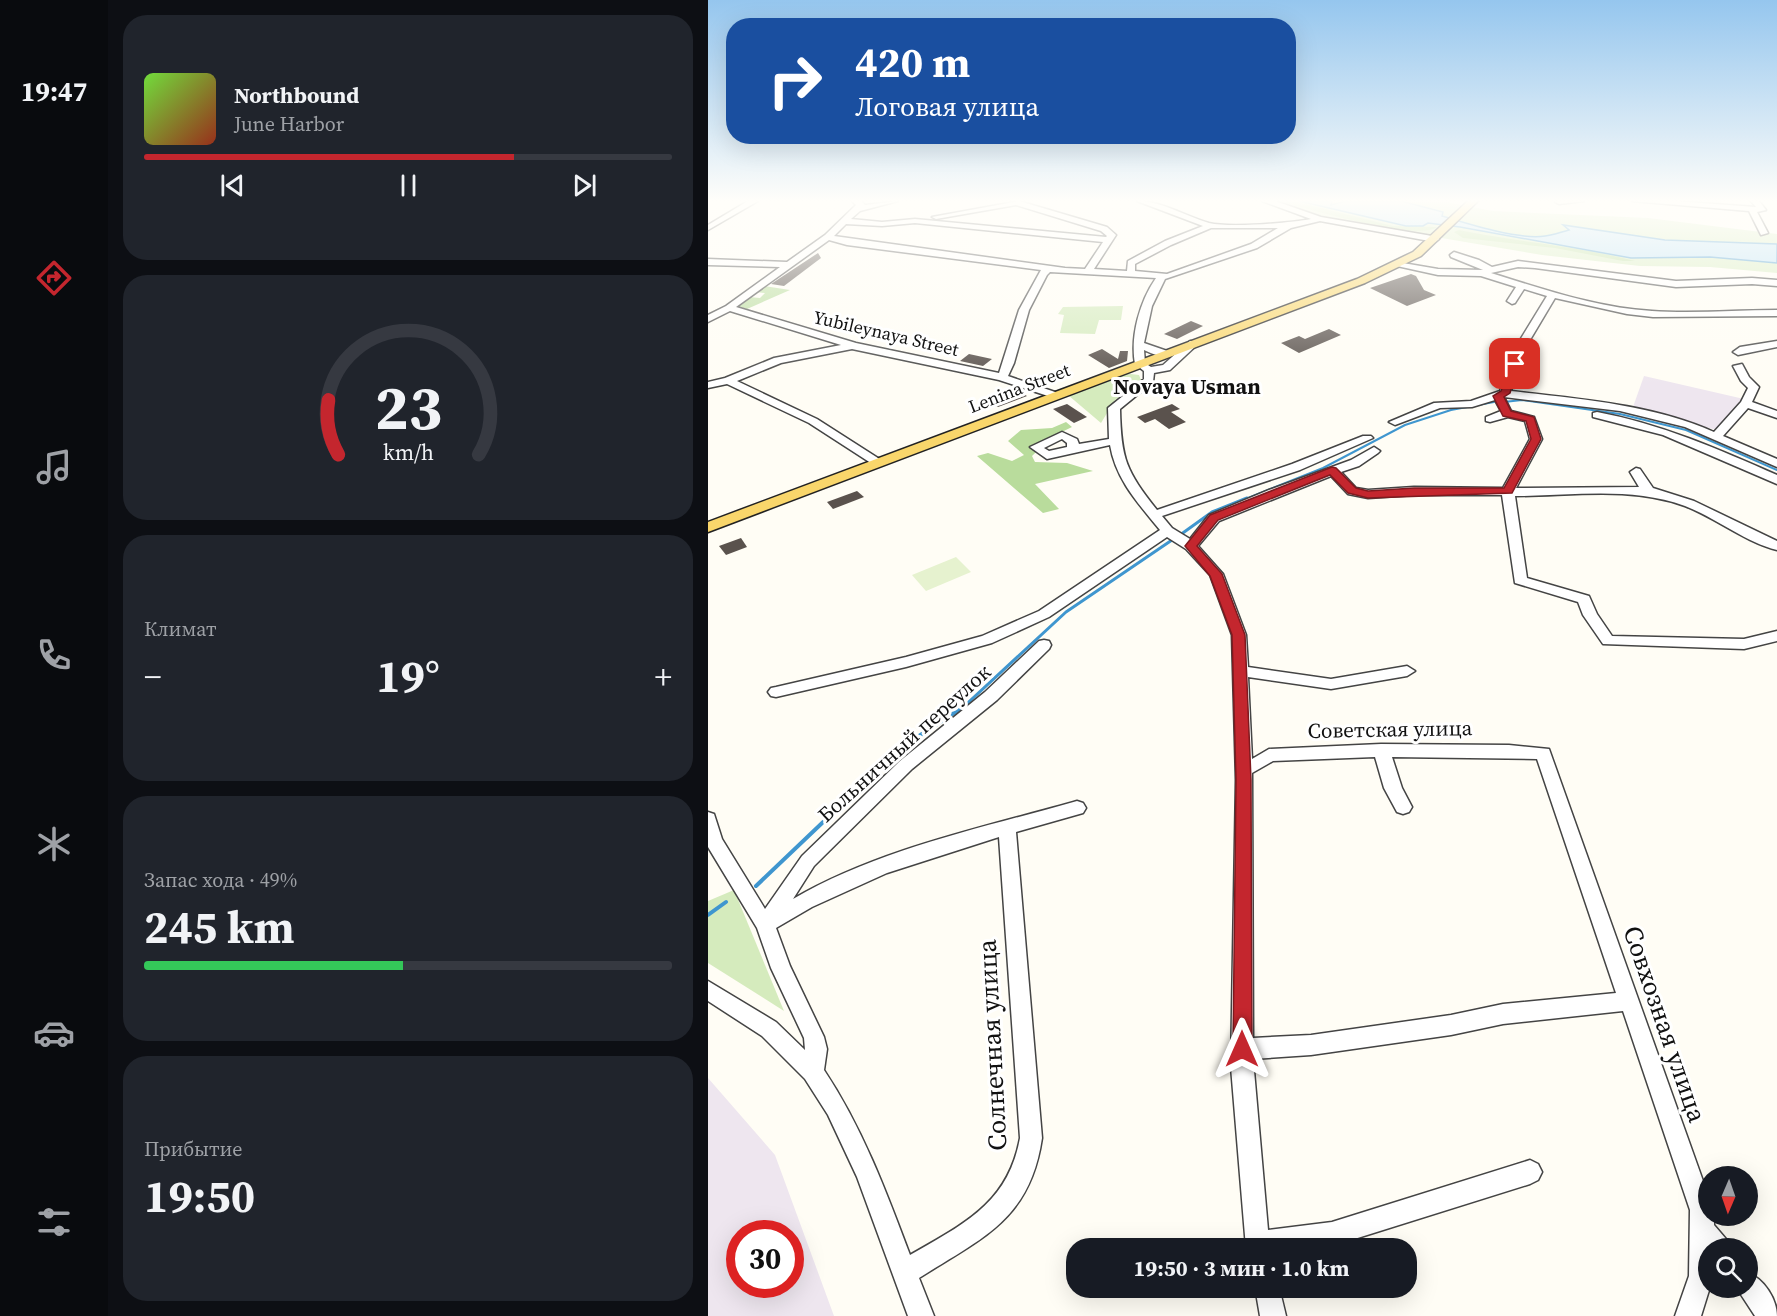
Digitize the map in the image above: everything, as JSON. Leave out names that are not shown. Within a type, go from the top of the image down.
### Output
[{"type":"main road","name":"Lenina Street","points":[[708,527],[1054,395],[1152,367],[1168,353],[1353,284],[1400,264]]},
{"type":"street","points":[[719,262],[787,265]]},
{"type":"street","points":[[708,320],[729,308],[791,262]]},
{"type":"street","points":[[1005,262],[1087,273],[1131,274],[1161,278],[1177,276],[1208,262]]},
{"type":"street","points":[[1087,273],[1094,262]]},
{"type":"street","points":[[1131,274],[1132,262]]},
{"type":"street","points":[[1476,262],[1486,271],[1552,296],[1627,311],[1653,314],[1777,314]]},
{"type":"street","points":[[1400,264],[1438,272],[1486,271],[1518,264],[1535,265],[1676,284],[1752,281],[1777,283]]},
{"type":"street","points":[[1002,377],[1008,369],[1016,335],[1037,279],[1048,268]]},
{"type":"street","points":[[1161,278],[1154,285],[1139,344],[1152,367],[1149,380],[1114,408],[1115,441],[1119,463],[1128,482],[1167,531],[1191,546],[1216,574],[1239,635],[1243,748],[1242,1067],[1256,1238]]},
{"type":"street","points":[[1512,301],[1522,285]]},
{"type":"street","points":[[1490,419],[1503,402],[1517,355],[1552,296]]},
{"type":"street","name":"Yubileynaya Street","points":[[729,308],[854,346],[1002,377],[1054,395]]},
{"type":"street","points":[[1152,367],[1194,343]]},
{"type":"street","points":[[1139,344],[1155,352],[1168,353]]},
{"type":"street","points":[[1738,352],[1777,344]]},
{"type":"street","points":[[708,386],[728,381],[778,360],[854,346]]},
{"type":"street","points":[[1717,436],[1746,403],[1754,387],[1745,379],[1738,366]]},
{"type":"street","points":[[728,381],[813,421],[877,463]]},
{"type":"street","points":[[1503,402],[1530,419],[1536,439],[1508,491],[1520,580],[1534,586],[1584,598],[1590,615],[1608,641],[1744,644],[1777,636]]},
{"type":"street","points":[[1395,422],[1438,405],[1503,402],[1620,408],[1689,425],[1777,463]]},
{"type":"street","points":[[1746,403],[1777,415]]},
{"type":"street","points":[[1530,419],[1533,414],[1533,405],[1625,420],[1695,442],[1777,480]]},
{"type":"street","points":[[1154,515],[1296,466],[1367,438]]},
{"type":"street","points":[[1073,449],[1115,441]]},
{"type":"street","points":[[1191,546],[1214,518],[1332,470],[1355,463],[1374,451]]},
{"type":"street","points":[[1332,470],[1352,491],[1368,494],[1414,491],[1537,492],[1618,489],[1648,491],[1690,504],[1777,546]]},
{"type":"street","points":[[1636,472],[1648,491]]},
{"type":"street","name":"Больничный переулок","points":[[776,692],[906,663],[987,640],[1044,614],[1167,531]]},
{"type":"street","name":"Больничный переулок","points":[[765,925],[808,861],[906,765],[991,696],[1044,645]]},
{"type":"street","points":[[1240,671],[1331,684],[1407,671]]},
{"type":"street","points":[[1243,748],[1269,755]]},
{"type":"street","name":"Советская улица","points":[[1243,770],[1261,762],[1269,755],[1475,749],[1543,753]]},
{"type":"street","points":[[1381,750],[1393,788],[1403,807]]},
{"type":"street","name":"Совхозная улица","points":[[1543,753],[1702,1210],[1702,1238]]},
{"type":"street","points":[[765,925],[802,902],[912,855],[1077,808]]},
{"type":"street","points":[[708,819],[714,841],[765,925],[781,968],[814,1037],[816,1049],[813,1072]]},
{"type":"street","name":"Солнечная улица","points":[[905,1273],[987,1220],[1006,1203],[1028,1157],[1030,1138],[1007,829]]},
{"type":"street","points":[[708,990],[769,1029],[813,1072],[836,1107],[867,1173],[921,1316]]},
{"type":"street","points":[[1242,1049],[1311,1045],[1451,1025],[1503,1014],[1629,1001]]},
{"type":"street","points":[[1307,1238],[1332,1234],[1530,1172]]},
{"type":"street","points":[[1701,1229],[1709,1238]]},
{"type":"street","name":"Совхозная улица","points":[[1688,1316],[1698,1292]]},
{"type":"street","points":[[1269,1298],[1273,1316]]},
{"type":"street","points":[[1758,1298],[1771,1316]]},
{"type":"shaded area","points":[[1644,376],[1744,399],[1720,431],[1633,407]]},
{"type":"shaded area","points":[[708,1078],[775,1155],[799,1220],[726,1220],[726,1298],[804,1298],[804,1234],[834,1316],[708,1316]]},
{"type":"green space","points":[[1608,262],[1777,262],[1777,273],[1710,267],[1640,266]]},
{"type":"green space","points":[[764,286],[790,290],[747,309],[737,306],[749,297],[760,298],[765,293],[756,292]]},
{"type":"green space","points":[[1123,306],[1121,320],[1099,320],[1095,334],[1060,333],[1064,315],[1058,314],[1063,307]]},
{"type":"green space","points":[[1123,373],[1139,375],[1141,380],[1115,400],[1101,423],[1068,395]]},
{"type":"green space","points":[[1066,422],[1072,427],[1033,446],[1037,451],[1032,456],[1035,462],[1067,463],[1093,471],[1035,484],[1059,509],[1043,513],[977,456],[988,453],[1012,461],[1024,455],[1008,441],[1021,430],[1052,428]]},
{"type":"green space","points":[[956,557],[971,572],[926,591],[912,575]]},
{"type":"green space","points":[[734,890],[784,1011],[708,963],[708,901]]},
{"type":"building","points":[[804,262],[815,262],[784,286],[771,284]]},
{"type":"building","points":[[1411,274],[1416,276],[1424,290],[1436,295],[1407,306],[1370,288]]},
{"type":"building","points":[[1191,321],[1203,326],[1177,339],[1164,334]]},
{"type":"building","points":[[1329,329],[1341,335],[1299,353],[1281,343],[1299,336],[1305,339]]},
{"type":"building","points":[[1102,349],[1118,359],[1120,351],[1128,351],[1127,361],[1109,368],[1088,355]]},
{"type":"building","points":[[969,354],[992,359],[983,366],[960,361]]},
{"type":"building","points":[[1018,391],[1027,396],[998,407],[990,402]]},
{"type":"building","points":[[1067,404],[1087,417],[1074,423],[1053,409]]},
{"type":"building","points":[[1172,404],[1180,409],[1171,412],[1186,422],[1169,429],[1155,419],[1145,423],[1137,417]]},
{"type":"building","points":[[857,491],[864,497],[833,509],[827,502]]},
{"type":"building","points":[[741,538],[747,547],[726,555],[719,546]]},
{"type":"waterway","points":[[1504,402],[1522,400],[1620,414],[1686,430],[1777,470]]},
{"type":"waterway","points":[[1243,500],[1323,468],[1405,425],[1451,410],[1494,402]]},
{"type":"waterway","points":[[1180,535],[1212,512],[1247,498]]},
{"type":"waterway","points":[[959,711],[1066,612],[1172,540]]},
{"type":"waterway","points":[[756,886],[841,805],[881,761],[960,709]]},
{"type":"waterway","points":[[708,915],[726,902]]},
{"type":"district","name":"Novaya Usman","points":[[1187,386]]},
{"type":"route","points":[[1242,1049],[1244,780],[1239,635],[1216,574],[1191,546],[1214,518],[1332,470],[1352,491],[1368,494],[1414,491],[1508,491],[1536,439],[1530,419],[1507,413],[1498,396],[1505,393],[1515,364]]}]
